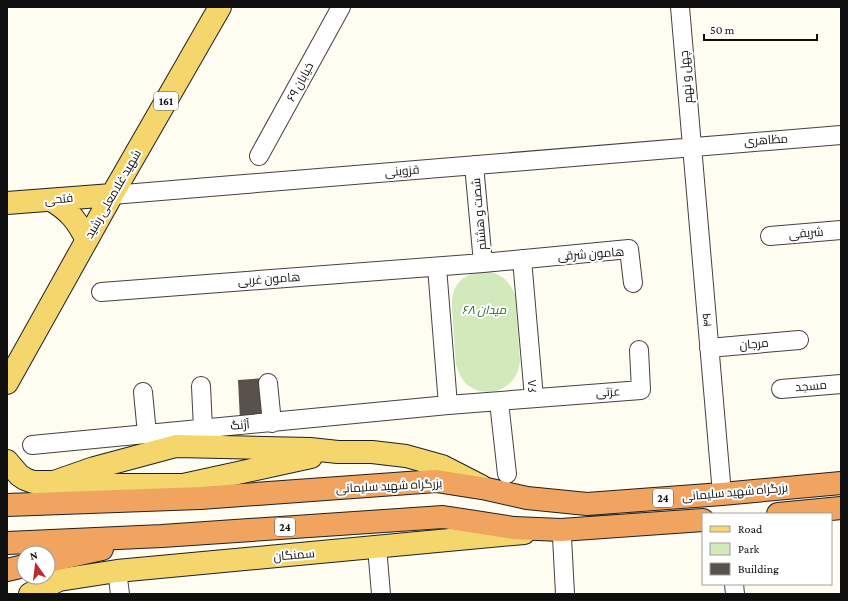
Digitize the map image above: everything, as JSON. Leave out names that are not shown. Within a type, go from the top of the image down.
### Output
[{"type":"highway","name":"بزرگراه شهید سلیمانی","points":[[7,505],[200,498],[436,481],[486,489],[527,498],[587,504],[841,483]]},
{"type":"highway","points":[[788,513],[841,508]]},
{"type":"highway","name":"بزرگراه شهید سلیمانی","points":[[7,543],[162,536],[443,517],[514,528],[561,533],[702,520]]},
{"type":"highway","points":[[56,559],[162,536]]},
{"type":"main road","name":"شهید غلامعلی رشید","points":[[9,378],[220,7]]},
{"type":"main road","name":"فتحی","points":[[7,203],[112,195]]},
{"type":"main road","points":[[51,200],[64,207],[74,218],[87,240]]},
{"type":"main road","points":[[54,482],[94,468],[176,446],[310,449],[338,452],[372,452],[406,456],[442,466],[486,489]]},
{"type":"main road","points":[[7,461],[19,475],[33,482],[54,482],[75,485],[183,485],[338,452]]},
{"type":"main road","name":"سمنگان","points":[[30,594],[60,580],[118,571],[377,547],[561,533]]},
{"type":"street","name":"خیابان ۶۹","points":[[259,156],[341,7]]},
{"type":"street","name":"چهل و نهم","points":[[680,7],[692,146]]},
{"type":"street","name":"مظاهری","points":[[692,146],[841,135]]},
{"type":"street","name":"قزوینی","points":[[112,195],[692,146]]},
{"type":"street","name":"۴۹","points":[[692,146],[722,494]]},
{"type":"street","name":"شصت و هشتم","points":[[474,165],[483,263]]},
{"type":"street","name":"شریفی","points":[[770,236],[841,230]]},
{"type":"street","name":"هامون شرقی","points":[[522,259],[629,249],[633,283]]},
{"type":"street","points":[[448,405],[437,266],[522,259]]},
{"type":"street","name":"۶۸","points":[[448,405],[534,398],[522,259]]},
{"type":"street","name":"هامون غربی","points":[[101,292],[437,266]]},
{"type":"street","name":"مرجان","points":[[709,348],[798,340]]},
{"type":"street","name":"عزتی","points":[[534,398],[641,390],[639,350]]},
{"type":"street","points":[[268,383],[272,423]]},
{"type":"street","name":"مسجد","points":[[781,389],[841,384]]},
{"type":"street","points":[[201,386],[203,429]]},
{"type":"street","points":[[143,392],[147,434]]},
{"type":"street","points":[[499,402],[506,474]]},
{"type":"street","name":"آژنگ","points":[[32,445],[448,405]]},
{"type":"street","points":[[561,533],[565,594]]},
{"type":"street","points":[[377,547],[381,594]]},
{"type":"street","points":[[118,571],[120,594]]},
{"type":"green space","name":"میدان ۶۸","points":[[480,271],[492,272],[502,277],[509,284],[515,295],[520,360],[518,372],[512,381],[501,389],[488,392],[469,386],[458,371],[456,365],[452,308],[453,294],[458,284],[467,276]]},
{"type":"building","points":[[265,378],[266,417],[240,420],[238,380]]}]
